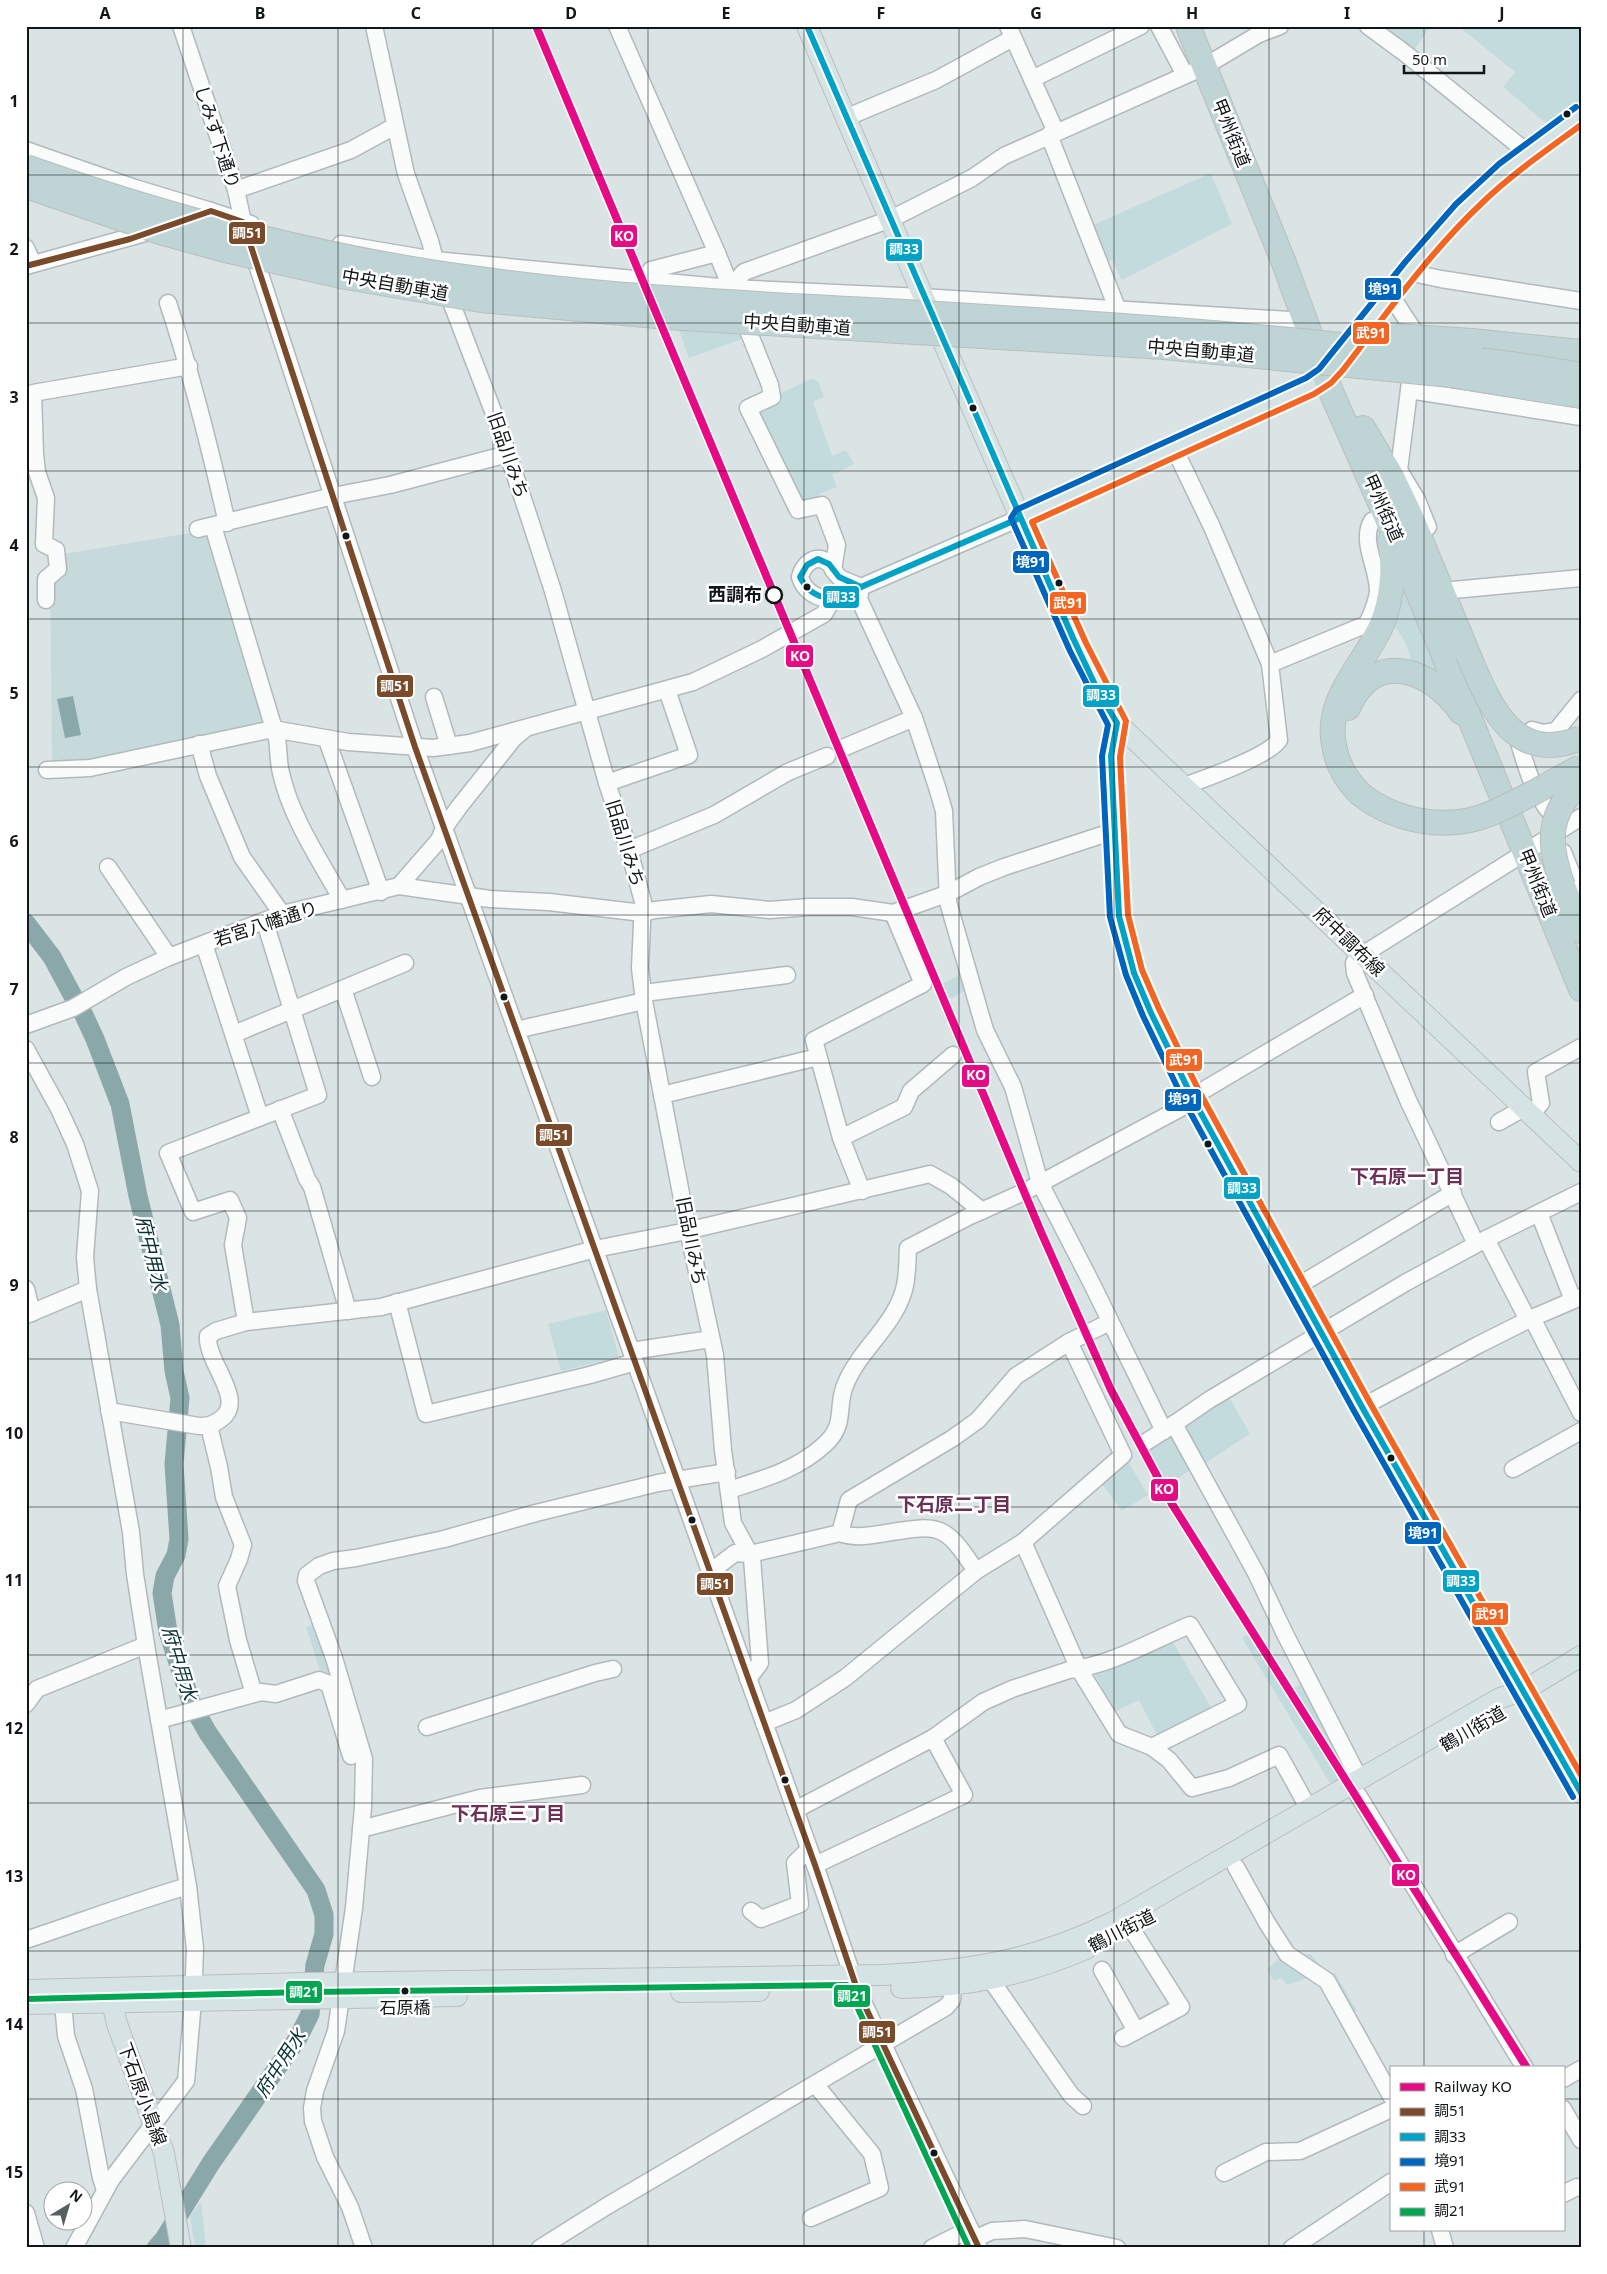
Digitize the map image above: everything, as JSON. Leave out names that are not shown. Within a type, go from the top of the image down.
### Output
[{"type":"highway","name":"甲州街道","points":[[1188,26],[1200,68],[1284,263],[1305,321],[1363,428],[1530,850],[1581,989]]},
{"type":"highway","name":"甲州街道","points":[[1198,26],[1200,68],[1331,371],[1384,513],[1494,778],[1530,850],[1581,962]]},
{"type":"highway","name":"中央自動車道","points":[[26,167],[103,194],[230,231],[349,258],[484,280],[584,292],[756,305],[1167,328],[1500,362],[1581,376]]},
{"type":"highway","name":"中央自動車道","points":[[26,186],[163,233],[225,250],[346,277],[481,300],[668,317],[1164,347],[1451,376],[1581,396]]},
{"type":"highway","points":[[1167,328],[1259,329],[1431,338],[1581,352]]},
{"type":"highway","points":[[1262,356],[1343,371],[1507,393],[1581,406]]},
{"type":"highway","points":[[1363,428],[1391,475],[1412,519],[1468,654],[1495,713],[1514,732],[1526,739],[1548,745],[1581,738]]},
{"type":"highway","points":[[1384,513],[1392,550],[1393,566],[1387,607],[1374,639],[1342,692],[1333,718],[1333,744],[1337,759],[1347,780],[1387,801],[1411,809],[1438,813],[1462,812],[1501,799],[1581,751]]},
{"type":"highway","points":[[1494,778],[1467,722],[1453,701],[1430,680],[1401,671],[1388,672],[1374,677],[1363,685],[1353,698],[1346,714],[1343,734],[1345,751],[1362,789],[1382,809],[1408,819],[1451,823],[1491,814],[1581,768]]},
{"type":"highway","points":[[1581,782],[1561,805],[1553,826],[1552,838],[1556,867],[1581,931]]},
{"type":"main road","name":"府中調布線","points":[[807,26],[845,118],[891,219],[922,297],[1072,638],[1098,691],[1117,723],[1581,1162]]},
{"type":"main road","points":[[1020,518],[1310,386],[1331,371],[1408,272],[1475,197],[1528,153],[1581,114]]},
{"type":"main road","points":[[1117,723],[1111,756],[1116,894],[1124,942],[1134,973],[1151,1013],[1193,1099],[1362,1407],[1581,1792]]},
{"type":"main road","name":"鶴川街道","points":[[26,1990],[110,1995],[855,1982],[953,1986],[991,1980],[1060,1960],[1131,1928],[1236,1867],[1500,1698],[1523,1691],[1581,1656]]},
{"type":"main road","name":"鶴川街道","points":[[855,1982],[976,1968],[1023,1957],[1062,1945],[1134,1911],[1309,1809],[1359,1788]]},
{"type":"main road","name":"鶴川街道","points":[[26,2004],[63,2003],[110,1995]]},
{"type":"main road","name":"下石原小島線","points":[[110,1995],[116,2024],[164,2153],[180,2240]]},
{"type":"street","name":"しみず下通り","points":[[181,26],[236,190],[243,222],[415,747],[815,1865],[855,1982],[974,2239]]},
{"type":"street","name":"旧品川みち","points":[[374,26],[406,174],[435,260],[457,314],[508,454],[553,591],[607,783],[629,850],[642,902],[640,968],[644,997],[688,1230],[717,1368],[726,1472],[733,1522],[750,1554],[760,1663],[748,1679]]},
{"type":"street","points":[[46,770],[90,768],[272,729],[327,740],[415,747],[433,748],[470,743],[525,729],[586,710],[666,690],[706,677],[762,649],[824,614],[837,599],[837,545],[822,505],[798,510],[748,408],[772,397],[772,393],[717,253],[617,26]]},
{"type":"street","points":[[1032,79],[1141,26]]},
{"type":"street","points":[[1159,26],[1200,68]]},
{"type":"street","points":[[730,288],[744,272],[891,219],[972,178],[1004,156],[1200,68],[1259,34],[1280,26]]},
{"type":"street","points":[[1368,26],[1406,54],[1528,153]]},
{"type":"street","points":[[845,118],[936,80],[1011,30],[1053,133],[1117,308]]},
{"type":"street","points":[[236,190],[350,150],[395,126]]},
{"type":"street","points":[[26,150],[135,188],[243,222],[333,243],[435,260],[730,288],[1117,308],[1305,321]]},
{"type":"street","points":[[26,248],[30,265],[130,239],[211,211]]},
{"type":"street","points":[[651,270],[717,253]]},
{"type":"street","points":[[1408,272],[1581,301]]},
{"type":"street","points":[[1390,294],[1416,334],[1400,470],[1416,500],[1485,668],[1511,715],[1532,784],[1560,831],[1580,894]]},
{"type":"street","points":[[168,303],[189,366],[213,526],[272,729],[277,739],[281,761],[280,771],[301,827],[342,900]]},
{"type":"street","points":[[46,600],[46,578],[58,569],[56,550],[44,544],[46,498],[37,472],[32,393],[189,366]]},
{"type":"street","points":[[1409,390],[1581,417]]},
{"type":"street","points":[[1174,448],[1212,527],[1270,664],[1278,743],[1264,752],[1214,776],[1184,786]]},
{"type":"street","points":[[213,526],[333,496],[390,485],[508,454]]},
{"type":"street","points":[[1270,664],[1367,624],[1374,611],[1378,589],[1368,534],[1372,521],[1384,513]]},
{"type":"street","points":[[861,587],[838,575],[828,562],[817,559],[807,564],[800,577],[804,587],[837,599],[853,595],[861,587],[1020,518]]},
{"type":"street","points":[[1453,590],[1581,578]]},
{"type":"street","points":[[861,587],[859,599],[914,718],[944,811],[948,902],[985,1030],[1013,1087],[1040,1183],[1110,1322],[1169,1428],[1256,1573],[1359,1788],[1454,1955],[1523,2066]]},
{"type":"street","points":[[607,783],[689,755],[666,690]]},
{"type":"street","points":[[434,697],[449,746]]},
{"type":"street","points":[[1511,715],[1532,730],[1553,733],[1559,729],[1581,700]]},
{"type":"street","points":[[845,747],[914,718]]},
{"type":"street","points":[[399,886],[439,840],[444,828],[514,738],[525,729]]},
{"type":"street","points":[[327,740],[381,892]]},
{"type":"street","points":[[199,744],[208,776],[242,857],[282,914]]},
{"type":"street","points":[[629,850],[714,815],[788,772],[828,756]]},
{"type":"street","points":[[1581,818],[1356,958],[1354,964],[1355,972],[1408,1100],[1453,1193],[1481,1242],[1530,1319],[1581,1413]]},
{"type":"street","points":[[399,886],[468,896],[549,902],[643,913],[711,904],[770,910],[809,907],[852,907],[893,913],[949,893],[979,877],[1004,867],[1114,831]]},
{"type":"street","points":[[108,868],[169,958]]},
{"type":"street","name":"若宮八幡通り","points":[[26,1025],[73,1008],[126,977],[169,958],[282,914],[381,892],[399,886]]},
{"type":"street","points":[[862,1191],[841,1138],[814,1040],[923,984],[893,913]]},
{"type":"street","points":[[246,1322],[233,1245],[238,1218],[233,1206],[230,1200],[192,1212],[168,1153],[318,1095],[265,922]]},
{"type":"street","points":[[204,944],[260,1117]]},
{"type":"street","points":[[234,1034],[405,963]]},
{"type":"street","points":[[516,1030],[644,997],[787,975]]},
{"type":"street","points":[[343,989],[372,1076]]},
{"type":"street","points":[[729,1490],[787,1471],[824,1446],[834,1435],[840,1424],[842,1396],[850,1374],[898,1306],[904,1293],[908,1248],[982,1210],[1016,1196],[1193,1099],[1365,995]]},
{"type":"street","points":[[1499,1122],[1527,1111],[1541,1102],[1536,1072],[1581,1047]]},
{"type":"street","points":[[26,1049],[59,1108],[75,1144],[90,1191],[85,1256],[88,1289],[131,1532],[135,1574],[158,1720],[188,1886],[195,1949],[186,2081],[105,2190],[74,2248]]},
{"type":"street","points":[[841,1138],[904,1106],[911,1091],[953,1055]]},
{"type":"street","points":[[662,1095],[818,1057]]},
{"type":"street","points":[[280,1109],[307,1179],[312,1187],[348,1311]]},
{"type":"street","points":[[109,1411],[209,1426],[223,1418],[230,1408],[230,1394],[213,1361],[209,1349],[208,1336],[216,1331],[246,1322],[381,1307],[595,1249],[688,1230],[930,1174],[951,1186],[982,1210]]},
{"type":"street","points":[[1146,1442],[1210,1400],[1405,1283],[1481,1242],[1581,1192]]},
{"type":"street","points":[[1296,1286],[1453,1193]]},
{"type":"street","points":[[1362,1407],[1530,1319],[1577,1298],[1539,1213]]},
{"type":"street","points":[[26,1289],[29,1314],[88,1289]]},
{"type":"street","points":[[397,1302],[426,1414],[590,1375],[633,1356],[711,1339]]},
{"type":"street","points":[[840,1533],[849,1500],[953,1438],[978,1420],[1016,1376],[1069,1342],[1110,1322]]},
{"type":"street","points":[[764,1723],[796,1710],[845,1678],[976,1571],[1023,1542],[1123,1455],[1069,1342]]},
{"type":"street","points":[[209,1426],[224,1497],[243,1546],[227,1586],[238,1640],[254,1694]]},
{"type":"street","points":[[1513,1469],[1581,1431]]},
{"type":"street","points":[[362,2247],[350,2207],[325,2157],[313,2121],[312,2108],[315,2091],[336,2031],[327,1991],[354,1908],[363,1807],[364,1760],[334,1658],[306,1581],[307,1575],[319,1566],[333,1561],[356,1558],[444,1539],[536,1513],[677,1480],[726,1472]]},
{"type":"street","points":[[710,1572],[735,1553],[750,1554],[840,1533],[847,1536],[862,1537],[901,1530],[937,1530],[953,1540],[976,1571]]},
{"type":"street","points":[[1023,1542],[1078,1669],[1119,1734],[1152,1747],[1169,1760],[1192,1788],[1229,1778],[1279,1755],[1309,1809]]},
{"type":"street","points":[[795,1810],[933,1738],[982,1702],[1012,1689],[1078,1669],[1088,1668],[1137,1649],[1190,1625],[1238,1704],[1152,1747]]},
{"type":"street","points":[[26,1704],[37,1689],[146,1645]]},
{"type":"street","points":[[427,1727],[595,1673],[613,1669]]},
{"type":"street","points":[[158,1720],[261,1692],[276,1694],[319,1680],[329,1684],[354,1764],[354,1806],[361,1830]]},
{"type":"street","points":[[815,1865],[964,1794],[933,1738]]},
{"type":"street","points":[[361,1830],[480,1798],[582,1785]]},
{"type":"street","points":[[751,1911],[761,1919],[800,1904],[795,1864],[809,1849]]},
{"type":"street","points":[[1236,1867],[1267,1923],[1287,1954],[1327,1981],[1390,2094]]},
{"type":"street","points":[[26,1940],[128,1904],[188,1886]]},
{"type":"street","points":[[1454,1955],[1509,1922]]},
{"type":"street","points":[[1102,1970],[1130,2035],[1181,2007],[1131,1928]]},
{"type":"street","points":[[991,1980],[1071,2095],[1083,2106]]},
{"type":"street","points":[[540,2248],[607,2206],[946,2007],[952,2000],[953,1986]]},
{"type":"street","points":[[63,2003],[66,2036],[84,2089],[105,2190]]},
{"type":"street","points":[[1564,2078],[1581,2069]]},
{"type":"street","points":[[811,2218],[880,2188],[872,2154],[815,2084]]},
{"type":"street","points":[[1224,2173],[1266,2152],[1300,2151],[1390,2109]]},
{"type":"street","points":[[1564,2111],[1581,2140]]},
{"type":"street","points":[[1292,2248],[1390,2183]]},
{"type":"street","points":[[26,2212],[36,2248]]},
{"type":"street","points":[[932,2248],[974,2239],[992,2231],[1025,2229],[1117,2248]]},
{"type":"shaded area","points":[[1383,26],[1431,26],[1414,50]]},
{"type":"shaded area","points":[[1458,26],[1581,26],[1581,99],[1547,124],[1503,87],[1515,72]]},
{"type":"shaded area","points":[[1211,173],[1232,224],[1122,280],[1112,260],[1104,263],[1091,226]]},
{"type":"shaded area","points":[[665,291],[725,293],[745,338],[689,358]]},
{"type":"shaded area","points":[[811,379],[818,381],[824,397],[813,402],[832,456],[846,450],[854,464],[832,475],[837,487],[819,494],[822,505],[801,509],[753,406]]},
{"type":"shaded area","points":[[208,530],[266,725],[160,749],[52,764],[50,585],[64,554]]},
{"type":"shaded area","points":[[1398,574],[1447,683],[1410,666],[1407,647],[1389,619]]},
{"type":"shaded area","points":[[73,696],[81,735],[65,738],[57,699]]},
{"type":"shaded area","points":[[961,974],[968,989],[950,999],[942,984]]},
{"type":"shaded area","points":[[606,1310],[619,1357],[561,1371],[548,1324]]},
{"type":"shaded area","points":[[1228,1395],[1250,1434],[1202,1465],[1179,1426]]},
{"type":"shaded area","points":[[1173,1431],[1194,1468],[1164,1487],[1143,1449]]},
{"type":"shaded area","points":[[1128,1461],[1148,1495],[1122,1511],[1099,1480]]},
{"type":"shaded area","points":[[317,1624],[332,1671],[321,1674],[306,1627]]},
{"type":"shaded area","points":[[1256,1627],[1292,1689],[1304,1683],[1351,1767],[1346,1770],[1350,1778],[1333,1788],[1242,1638]]},
{"type":"shaded area","points":[[1171,1639],[1212,1709],[1158,1737],[1139,1700],[1114,1712],[1094,1672]]},
{"type":"shaded area","points":[[1311,1954],[1322,1968],[1308,1978],[1287,1985],[1281,1978],[1274,1981],[1267,1970],[1282,1955]]},
{"type":"shaded area","points":[[1325,1973],[1335,1973],[1357,2011],[1350,2015]]},
{"type":"shaded area","points":[[201,2201],[206,2248],[195,2248],[190,2216]]},
{"type":"waterway","name":"府中用水","points":[[26,923],[52,957],[74,998]]},
{"type":"waterway","name":"府中用水","points":[[82,1011],[120,1104],[138,1196],[170,1325],[174,1371],[180,1398],[174,1464],[179,1539],[176,1555],[165,1576],[162,1593],[168,1632],[192,1705],[208,1733],[316,1890],[324,1915],[324,1934],[315,1965],[310,2014],[298,2038],[211,2163],[164,2239],[156,2248]]},
{"type":"rail line","name":"KO","points":[[536,26],[1041,1232],[1111,1390],[1172,1504],[1526,2066]]},
{"type":"transit line","name":"調33","points":[[807,26],[1073,638],[1098,691],[1117,723],[1111,756],[1119,916],[1134,973],[1151,1013],[1192,1097],[1362,1407],[1581,1793]]},
{"type":"transit line","name":"境91","points":[[1573,1797],[1354,1411],[1184,1101],[1143,1016],[1126,975],[1110,917],[1102,756],[1108,725],[1070,651],[1011,518],[1016,510],[1306,378],[1319,369],[1406,261],[1456,204],[1499,164],[1576,107]]},
{"type":"transit line","name":"武91","points":[[1581,125],[1505,182],[1463,222],[1426,263],[1331,383],[1314,394],[1032,522],[1086,643],[1126,721],[1120,757],[1128,915],[1142,970],[1159,1009],[1200,1093],[1370,1403],[1581,1775]]},
{"type":"transit line","name":"調51","points":[[26,266],[130,239],[211,211],[243,222],[415,747],[815,1865],[857,1989],[979,2248]]},
{"type":"transit line","name":"調33","points":[[861,587],[1020,518]]},
{"type":"transit line","name":"調33","points":[[818,559],[829,564],[839,577],[861,587],[836,598],[819,596],[812,592],[805,586],[800,577],[807,565],[818,559]]},
{"type":"transit line","name":"調21","points":[[26,1999],[308,1992],[847,1985],[969,2248]]},
{"type":"place","name":"西調布","points":[[774,595]]},
{"type":"place","name":"石原橋","points":[[405,1991]]},
{"type":"district","name":"下石原一丁目","points":[[1407,1176]]},
{"type":"district","name":"下石原二丁目","points":[[954,1504]]},
{"type":"district","name":"下石原三丁目","points":[[508,1813]]}]
